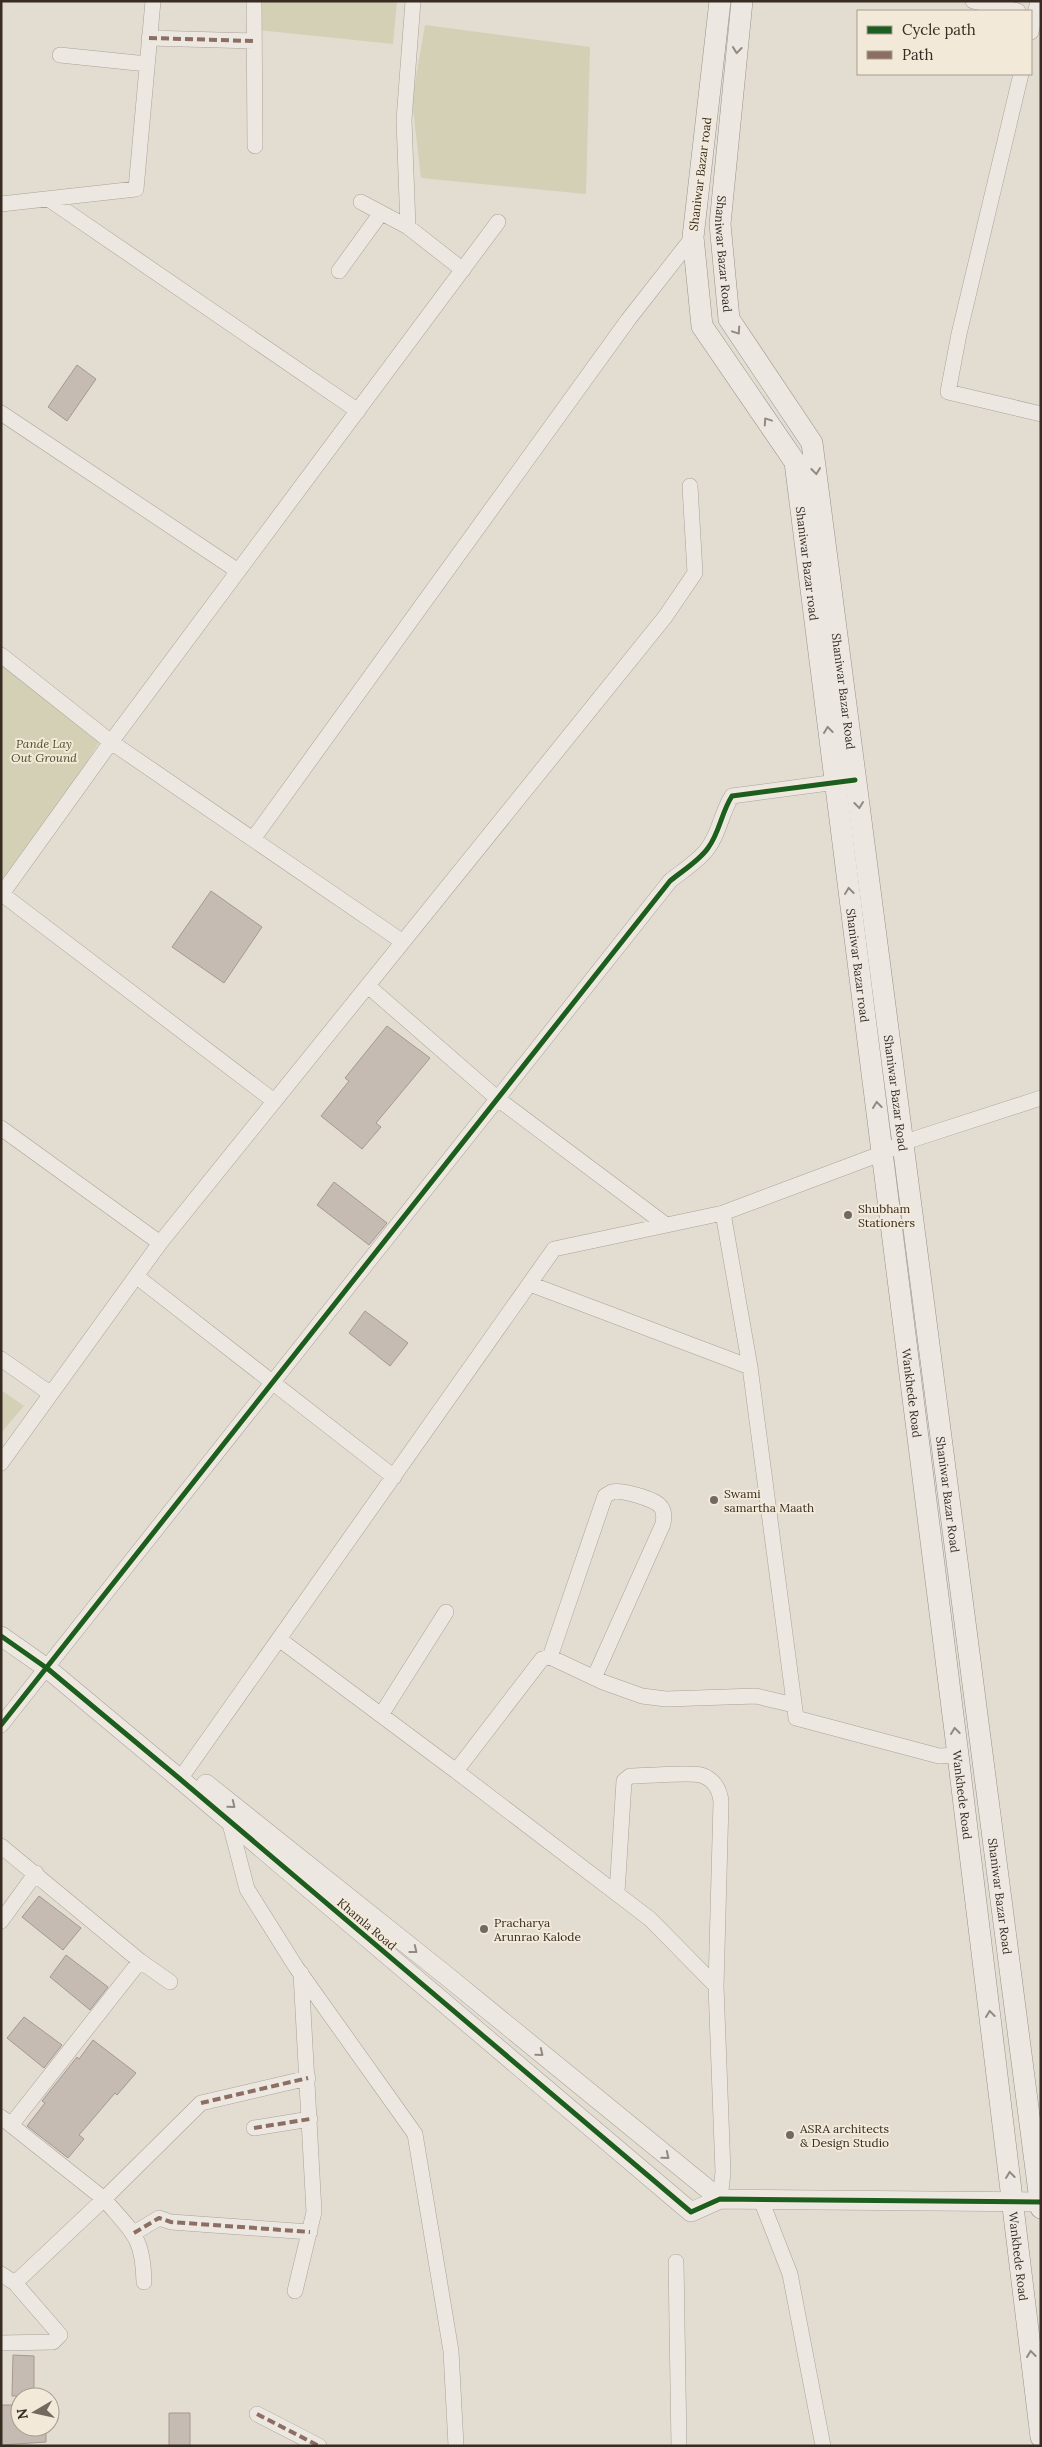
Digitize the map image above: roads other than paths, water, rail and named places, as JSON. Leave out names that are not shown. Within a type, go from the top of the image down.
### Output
[{"type":"main road","name":"Shaniwar Bazar road","points":[[720,1],[693,237],[702,326],[795,462],[845,781],[883,1153]]},
{"type":"main road","name":"Shaniwar Bazar Road","points":[[742,1],[720,224],[730,319],[812,443],[845,781],[902,1143],[1040,2204]]},
{"type":"main road","name":"Wankhede Road","points":[[883,1153],[1041,2437]]},
{"type":"street","points":[[1,204],[136,189],[153,1]]},
{"type":"street","points":[[254,1],[256,146]]},
{"type":"street","points":[[408,227],[404,120],[412,1]]},
{"type":"street","points":[[973,1],[1014,10]]},
{"type":"street","points":[[1032,25],[1034,10]]},
{"type":"street","points":[[149,38],[254,42]]},
{"type":"street","points":[[60,55],[147,64]]},
{"type":"street","points":[[1021,75],[959,334],[948,392],[1041,414]]},
{"type":"street","points":[[50,200],[358,411]]},
{"type":"street","points":[[361,202],[408,227],[462,270]]},
{"type":"street","points":[[339,270],[382,213]]},
{"type":"street","points":[[274,1102],[2,894],[238,571],[498,222]]},
{"type":"street","points":[[253,839],[628,320],[693,237]]},
{"type":"street","points":[[1,413],[238,571]]},
{"type":"street","points":[[1,1463],[160,1243],[665,617],[695,572],[690,486]]},
{"type":"street","points":[[1,655],[112,742],[403,942]]},
{"type":"street","points":[[1,1725],[50,1667],[670,882],[708,850],[721,825],[723,810],[732,796],[845,781]]},
{"type":"street","points":[[368,986],[498,1100],[666,1225]]},
{"type":"street","points":[[184,1774],[554,1249],[723,1213],[883,1153],[902,1143],[1041,1098]]},
{"type":"street","points":[[1,1128],[160,1243]]},
{"type":"street","points":[[723,1213],[750,1367],[796,1718],[939,1756],[958,1755]]},
{"type":"street","points":[[136,1276],[394,1477]]},
{"type":"street","points":[[530,1284],[750,1367]]},
{"type":"street","points":[[1,1359],[50,1394]]},
{"type":"street","points":[[546,1658],[548,1637],[598,1491]]},
{"type":"street","points":[[456,1771],[546,1658],[605,1496],[612,1492],[623,1491],[660,1505],[664,1513],[663,1524],[594,1678]]},
{"type":"street","points":[[381,1715],[446,1612]]},
{"type":"street","name":"Khamla Road","points":[[1,1624],[50,1667],[184,1774],[443,1973],[720,2200],[691,2212],[229,1820],[184,1774]]},
{"type":"street","name":"Khamla Road","points":[[1,1636],[50,1667]]},
{"type":"street","points":[[279,1639],[650,1919],[716,1986]]},
{"type":"street","points":[[546,1658],[642,1696],[666,1699],[756,1696],[794,1705]]},
{"type":"street","points":[[616,1893],[624,1781],[630,1776],[701,1775],[714,1784],[720,1794],[721,1802],[716,1986],[723,2172],[720,2200],[1013,2202],[1040,2204]]},
{"type":"street","points":[[229,1820],[247,1889],[301,1973],[415,2134],[451,2351],[456,2446]]},
{"type":"street","points":[[1,1846],[36,1873],[140,1961],[170,1982]]},
{"type":"street","points":[[1,1921],[36,1873]]},
{"type":"street","points":[[140,1961],[6,2121],[104,2199],[134,2233],[138,2238],[144,2260],[144,2282]]},
{"type":"street","points":[[295,2291],[314,2212],[301,1973]]},
{"type":"street","points":[[15,2283],[104,2199],[201,2103],[308,2078]]},
{"type":"street","points":[[254,2128],[310,2119]]},
{"type":"street","points":[[762,2200],[790,2274],[823,2446]]},
{"type":"street","points":[[134,2233],[159,2218],[171,2222],[310,2232]]},
{"type":"street","points":[[676,2262],[680,2446]]},
{"type":"street","points":[[1,2274],[15,2283],[60,2335],[53,2342],[1,2343]]},
{"type":"street","points":[[257,2414],[319,2446]]},
{"type":"place","name":"Shubham Stationers","points":[[848,1215]]},
{"type":"place","name":"Swami samartha Maath","points":[[714,1500]]},
{"type":"place","name":"Pracharya Arunrao Kalode","points":[[484,1929]]},
{"type":"place","name":"ASRA architects & Design Studio","points":[[790,2135]]},
{"type":"park label","name":"Pande Lay Out Ground","points":[[44,750]]}]
